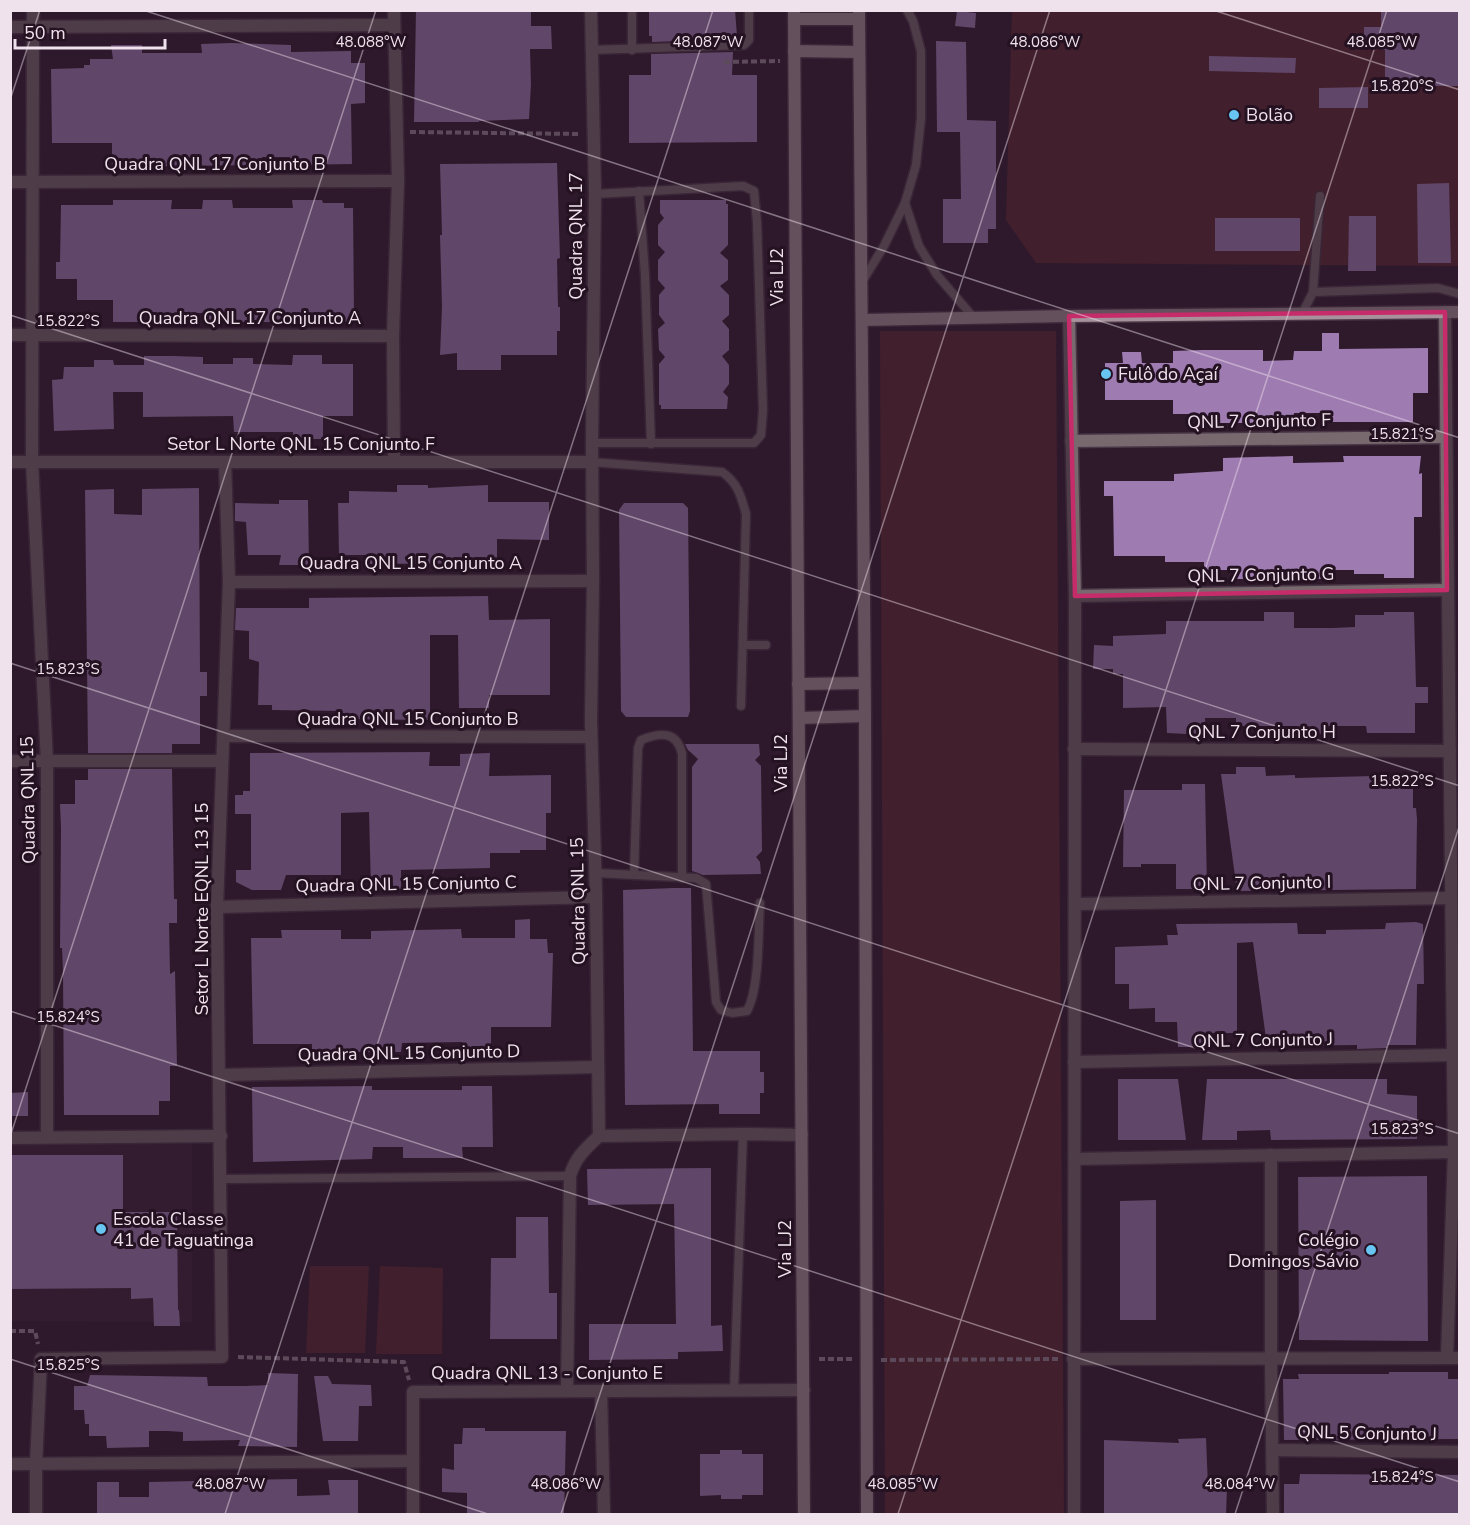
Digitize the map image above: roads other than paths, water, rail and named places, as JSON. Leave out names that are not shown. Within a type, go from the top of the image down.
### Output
[{"type":"main road","points":[[794,15],[859,15],[865,716],[867,1515]]},
{"type":"main road","name":"Via LJ2","points":[[794,15],[804,1515]]},
{"type":"main road","points":[[794,51],[859,52]]},
{"type":"main road","points":[[862,320],[1460,312]]},
{"type":"main road","points":[[798,684],[864,683]]},
{"type":"main road","points":[[799,718],[865,716]]},
{"type":"street","points":[[32,462],[33,10]]},
{"type":"street","points":[[394,10],[398,132],[393,336],[394,461]]},
{"type":"street","name":"Quadra QNL 17","points":[[591,10],[590,50],[595,194],[591,462]]},
{"type":"street","points":[[10,27],[394,25]]},
{"type":"street","name":"Quadra QNL 17 Conjunto B","points":[[10,182],[398,181]]},
{"type":"street","points":[[1073,1359],[1453,1358],[1454,1152],[1457,1115],[1453,1055],[1450,898],[1445,312]]},
{"type":"street","points":[[1069,316],[1075,596],[1074,1515]]},
{"type":"street","name":"Quadra QNL 17 Conjunto A","points":[[10,335],[393,336]]},
{"type":"street","name":"QNL 7 Conjunto F","points":[[1071,441],[1446,437]]},
{"type":"street","name":"Setor L Norte QNL 15 Conjunto F","points":[[10,462],[591,462]]},
{"type":"street","name":"Quadra QNL 15","points":[[32,462],[47,762],[47,1137]]},
{"type":"street","name":"Setor L Norte EQNL 13 15","points":[[36,1464],[41,1359],[222,1357],[217,907],[229,582],[225,462]]},
{"type":"street","name":"Quadra QNL 15","points":[[591,462],[593,581],[591,737],[597,897],[600,1136]]},
{"type":"street","name":"Quadra QNL 15 Conjunto A","points":[[229,582],[593,581]]},
{"type":"street","name":"QNL 7 Conjunto G","points":[[1075,596],[1447,590]]},
{"type":"street","name":"Quadra QNL 15 Conjunto B","points":[[224,736],[591,737]]},
{"type":"street","name":"QNL 7 Conjunto H","points":[[1074,749],[1450,751]]},
{"type":"street","points":[[10,761],[221,761]]},
{"type":"street","name":"Quadra QNL 15 Conjunto C","points":[[217,907],[597,897]]},
{"type":"street","name":"QNL 7 Conjunto I","points":[[1074,904],[1450,898]]},
{"type":"street","name":"QNL 7 Conjunto J","points":[[1074,1062],[1453,1055]]},
{"type":"street","name":"Quadra QNL 15 Conjunto D","points":[[220,1075],[598,1067]]},
{"type":"street","points":[[567,1391],[570,1176],[580,1153],[600,1136],[802,1135]]},
{"type":"street","points":[[10,1138],[220,1136]]},
{"type":"street","points":[[1075,1159],[1454,1152]]},
{"type":"street","points":[[1271,1155],[1273,1515]]},
{"type":"street","name":"Quadra QNL 13 - Conjunto E","points":[[413,1515],[413,1392],[804,1390]]},
{"type":"street","points":[[601,1391],[604,1515]]},
{"type":"street","name":"QNL 5 Conjunto J","points":[[1273,1450],[1460,1452]]},
{"type":"street","points":[[10,1464],[413,1461]]},
{"type":"street","points":[[36,1464],[36,1515]]},
{"type":"lane","points":[[632,10],[632,50]]},
{"type":"lane","points":[[590,50],[744,45],[749,40],[749,10]]},
{"type":"lane","points":[[862,282],[884,246],[905,203],[916,165],[921,118],[921,51],[913,21],[907,10]]},
{"type":"lane","points":[[591,443],[754,443],[761,435],[763,410],[754,191],[743,186],[595,194]]},
{"type":"lane","points":[[639,191],[645,275],[651,444]]},
{"type":"lane","points":[[1302,314],[1313,292],[1320,196]]},
{"type":"lane","points":[[905,203],[919,246],[937,275],[974,318]]},
{"type":"lane","points":[[1313,292],[1438,288],[1460,294]]},
{"type":"lane","points":[[591,462],[708,469],[722,472],[731,478],[739,490],[746,514],[741,706]]},
{"type":"lane","points":[[744,645],[766,645]]},
{"type":"lane","points":[[634,875],[638,748],[641,740],[651,736],[673,736],[680,742],[682,754],[682,878]]},
{"type":"lane","points":[[596,873],[696,878],[706,884],[716,1002],[721,1010],[747,1011],[749,1006],[755,978],[760,903]]},
{"type":"lane","points":[[734,1391],[743,1134]]},
{"type":"lane","points":[[221,1179],[570,1176]]},
{"type":"place","name":"Bolão","points":[[1234,115]]},
{"type":"place","name":"Fulô do Açaí","points":[[1106,374]]},
{"type":"place","name":"Escola Classe 41 de Taguatinga","points":[[101,1229]]},
{"type":"place","name":"Colégio Domingos Sávio","points":[[1371,1250]]}]
